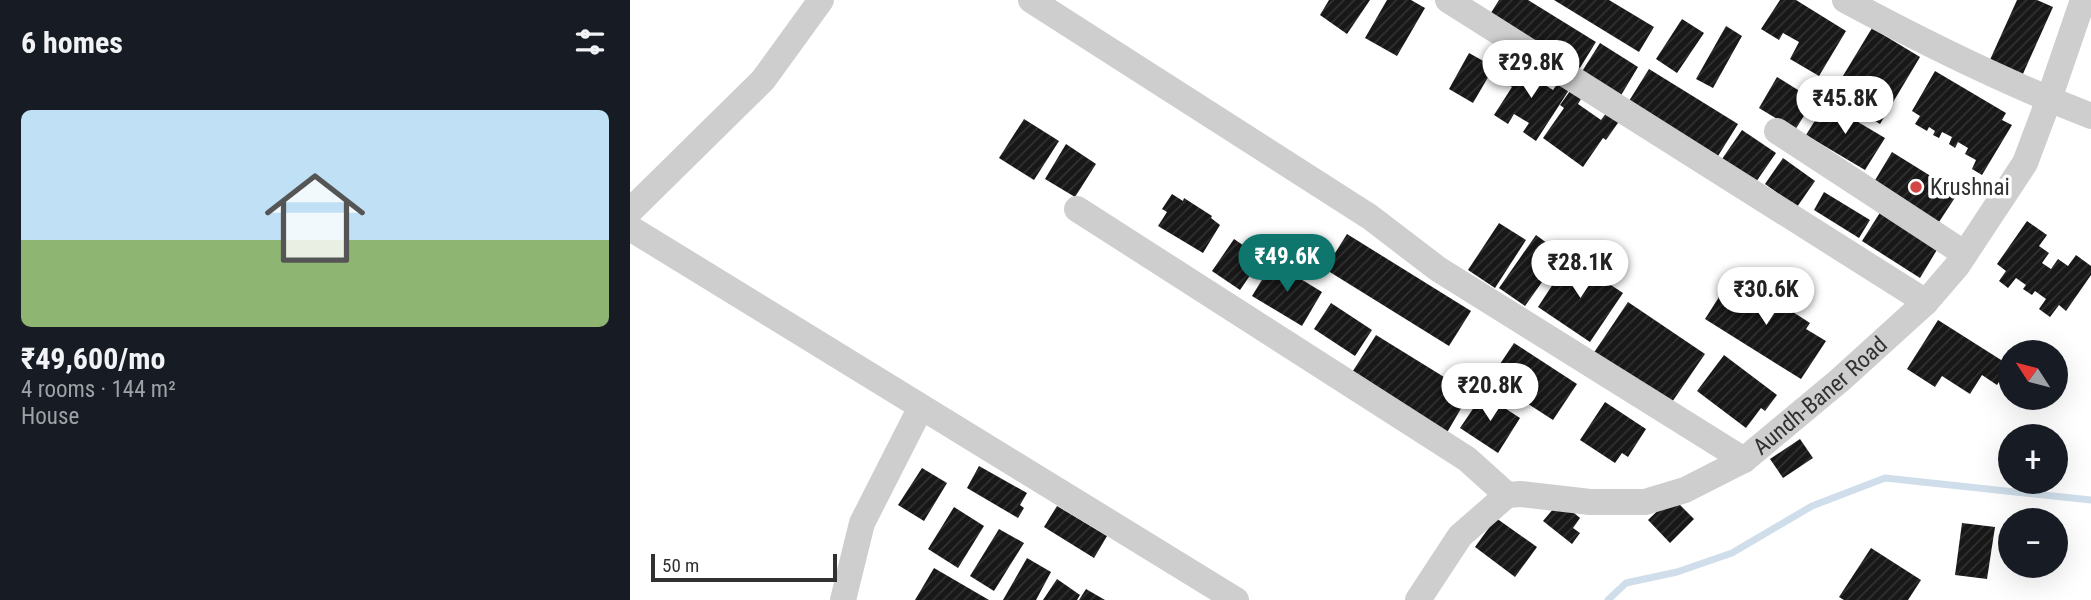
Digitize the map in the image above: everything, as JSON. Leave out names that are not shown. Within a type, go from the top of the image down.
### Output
[{"type":"street","points":[[630,211],[762,80],[821,0]]},
{"type":"street","points":[[1031,0],[1370,217],[1438,269],[1745,460]]},
{"type":"street","points":[[1448,0],[1926,302]]},
{"type":"street","points":[[1845,0],[1939,50],[2091,116]]},
{"type":"street","name":"Aundh-Baner Road","points":[[1507,495],[1521,494],[1590,502],[1645,502],[1685,490],[1745,460],[1840,380],[1926,302],[1965,254],[2025,163],[2083,0]]},
{"type":"street","points":[[1777,131],[1965,254]]},
{"type":"street","points":[[1077,209],[1466,459],[1507,495],[1460,536],[1418,600]]},
{"type":"street","points":[[630,228],[1236,600]]},
{"type":"street","points":[[842,600],[862,523],[921,407]]},
{"type":"building","points":[[1329,0],[1370,0],[1347,34],[1320,15]]},
{"type":"building","points":[[1387,0],[1411,0],[1425,8],[1397,56],[1365,38]]},
{"type":"building","points":[[1499,0],[1528,0],[1596,42],[1578,71],[1489,16]]},
{"type":"building","points":[[1554,0],[1609,0],[1654,27],[1639,52]]},
{"type":"building","points":[[1780,0],[1796,0],[1846,31],[1819,76],[1790,59],[1799,42],[1783,33],[1779,40],[1761,29]]},
{"type":"building","points":[[2017,0],[2037,0],[2053,7],[2022,76],[1989,62]]},
{"type":"building","points":[[1682,19],[1704,33],[1677,73],[1656,59]]},
{"type":"building","points":[[1726,26],[1742,36],[1713,88],[1696,79]]},
{"type":"building","points":[[1872,28],[1920,57],[1880,124],[1832,94]]},
{"type":"building","points":[[1600,43],[1638,67],[1620,97],[1581,73]]},
{"type":"building","points":[[1469,53],[1494,67],[1473,103],[1449,89]]},
{"type":"building","points":[[1523,58],[1537,67],[1531,76],[1553,90],[1560,80],[1571,87],[1536,141],[1523,132],[1529,123],[1514,114],[1508,124],[1494,115],[1512,87],[1509,85],[1510,79]]},
{"type":"building","points":[[1649,69],[1738,124],[1718,156],[1629,101]]},
{"type":"building","points":[[1935,71],[2006,113],[2002,120],[2012,125],[1982,175],[1972,169],[1976,160],[1965,154],[1968,148],[1958,142],[1955,148],[1949,144],[1952,137],[1942,132],[1939,138],[1933,135],[1935,131],[1929,127],[1927,131],[1915,124],[1920,116],[1912,111]]},
{"type":"building","points":[[1777,77],[1814,100],[1795,130],[1759,108]]},
{"type":"building","points":[[1570,91],[1581,99],[1578,104],[1601,120],[1607,112],[1620,120],[1606,140],[1603,138],[1583,167],[1543,138],[1564,108],[1560,105]]},
{"type":"building","points":[[1826,103],[1885,138],[1865,170],[1806,135]]},
{"type":"building","points":[[1024,119],[1059,141],[1034,180],[999,158]]},
{"type":"building","points":[[1742,130],[1776,153],[1756,182],[1722,159]]},
{"type":"building","points":[[1066,144],[1096,164],[1075,197],[1045,179]]},
{"type":"building","name":"Krushnai","points":[[1892,152],[1958,193],[1939,222],[1874,182]]},
{"type":"building","points":[[1783,158],[1815,181],[1797,207],[1765,184]]},
{"type":"building","points":[[1824,192],[1870,220],[1859,238],[1814,210]]},
{"type":"building","points":[[1172,194],[1183,201],[1184,198],[1212,216],[1220,225],[1203,253],[1158,226],[1167,212],[1162,209]]},
{"type":"building","points":[[1881,211],[1938,248],[1920,278],[1862,241]]},
{"type":"building","points":[[2027,221],[2047,235],[2039,246],[2049,253],[2042,263],[2051,269],[2058,259],[2068,266],[2076,255],[2091,266],[2091,275],[2066,311],[2059,305],[2050,317],[2039,309],[2046,299],[2035,291],[2032,295],[2023,289],[2026,285],[2016,278],[2008,288],[1999,281],[2006,271],[1997,264]]},
{"type":"building","points":[[1499,223],[1526,240],[1495,288],[1468,270]]},
{"type":"building","points":[[1347,234],[1471,311],[1449,346],[1325,269]]},
{"type":"building","points":[[1536,235],[1562,254],[1525,306],[1499,288]]},
{"type":"building","points":[[1234,239],[1262,258],[1240,290],[1212,271]]},
{"type":"building","points":[[1570,258],[1623,293],[1590,342],[1538,307]]},
{"type":"building","points":[[1273,262],[1322,292],[1302,326],[1252,296]]},
{"type":"building","points":[[1733,275],[1760,292],[1758,296],[1779,309],[1782,305],[1810,323],[1806,329],[1826,341],[1801,379],[1705,319]]},
{"type":"building","points":[[1628,302],[1705,354],[1670,405],[1593,354]]},
{"type":"building","points":[[1331,303],[1372,330],[1355,356],[1314,329]]},
{"type":"building","points":[[1938,320],[1998,358],[1998,383],[1982,375],[1970,394],[1942,376],[1935,387],[1907,369]]},
{"type":"building","points":[[1376,335],[1470,393],[1445,436],[1351,374]]},
{"type":"building","points":[[1514,343],[1577,384],[1553,420],[1490,379]]},
{"type":"building","points":[[1724,355],[1777,395],[1765,411],[1761,408],[1746,428],[1697,391]]},
{"type":"building","points":[[1483,394],[1520,418],[1498,453],[1460,428]]},
{"type":"building","points":[[1605,402],[1646,429],[1628,457],[1622,453],[1615,463],[1580,440]]},
{"type":"building","points":[[1800,439],[1813,458],[1783,478],[1770,459]]},
{"type":"building","points":[[979,466],[1027,493],[1020,505],[1024,508],[1018,518],[967,488]]},
{"type":"building","points":[[922,468],[947,483],[924,521],[898,505]]},
{"type":"building","points":[[1672,497],[1694,519],[1670,543],[1648,520]]},
{"type":"building","points":[[1560,501],[1580,518],[1573,528],[1580,533],[1572,544],[1543,521]]},
{"type":"building","points":[[1057,506],[1107,536],[1094,558],[1044,527]]},
{"type":"building","points":[[954,507],[984,526],[958,568],[928,549]]},
{"type":"building","points":[[1496,518],[1537,547],[1515,577],[1475,547]]},
{"type":"building","points":[[1962,523],[1995,527],[1987,579],[1955,575]]},
{"type":"building","points":[[999,529],[1024,543],[994,591],[970,576]]},
{"type":"building","points":[[1871,548],[1921,580],[1908,600],[1844,600],[1839,597]]},
{"type":"building","points":[[1027,558],[1051,572],[1036,600],[1003,600]]},
{"type":"building","points":[[934,568],[989,600],[915,600]]},
{"type":"building","points":[[1057,579],[1080,595],[1077,600],[1043,600]]},
{"type":"building","points":[[1086,589],[1105,600],[1079,600]]},
{"type":"waterway","points":[[1608,600],[1626,583],[1677,572],[1732,553],[1812,506],[1885,478],[2091,500]]},
{"type":"place","name":"Krushnai","points":[[1916,187]]}]
